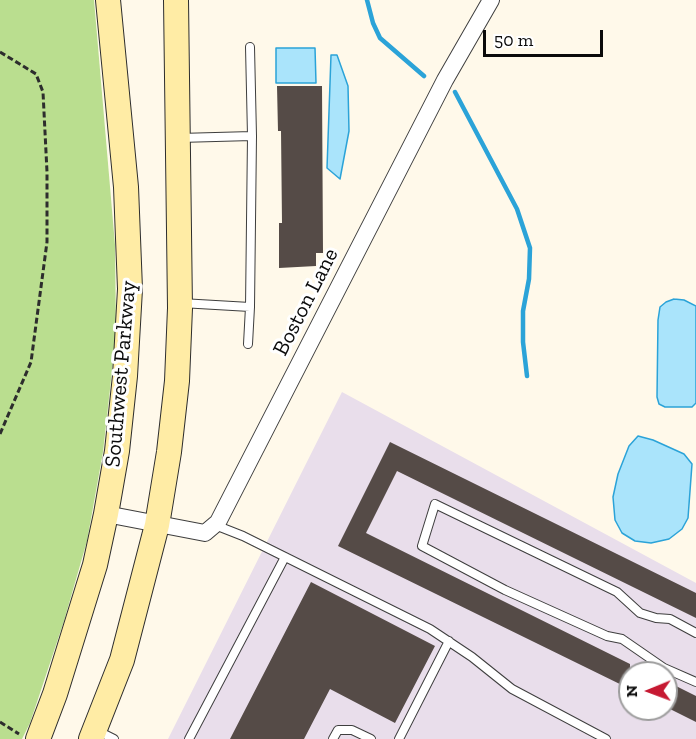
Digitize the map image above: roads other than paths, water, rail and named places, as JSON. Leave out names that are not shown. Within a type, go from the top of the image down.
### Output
[{"type":"main road","name":"Southwest Parkway","points":[[29,737],[55,694],[77,628],[95,565],[117,451],[125,376],[130,289],[126,188],[108,0]]},
{"type":"main road","points":[[100,736],[157,525],[176,393],[180,302],[176,0]]},
{"type":"street","name":"Boston Lane","points":[[214,525],[224,512],[445,80],[491,0]]},
{"type":"street","points":[[106,514],[206,532],[214,525]]},
{"type":"lane","points":[[248,344],[252,136],[250,46]]},
{"type":"lane","points":[[178,138],[252,136]]},
{"type":"lane","points":[[180,302],[249,308]]},
{"type":"lane","points":[[696,633],[670,619],[640,613],[617,592],[435,504],[422,546],[505,590],[607,636],[622,639],[664,668],[696,682]]},
{"type":"lane","points":[[214,525],[243,536],[430,629],[472,657],[512,689],[606,739]]},
{"type":"lane","points":[[189,739],[285,557]]},
{"type":"lane","points":[[399,739],[448,642]]},
{"type":"lane","points":[[333,739],[338,730],[352,730],[370,739]]},
{"type":"water","points":[[276,48],[315,48],[316,83],[276,83]]},
{"type":"water","points":[[331,55],[337,55],[348,86],[349,131],[340,179],[327,168]]},
{"type":"water","points":[[674,299],[684,300],[696,306],[696,403],[692,407],[665,407],[659,404],[657,397],[660,307]]},
{"type":"water","points":[[638,436],[684,454],[692,464],[688,518],[682,529],[669,539],[651,543],[635,541],[622,533],[615,520],[613,497],[618,474],[629,446]]},
{"type":"waterway","points":[[367,0],[380,38],[424,76]]},
{"type":"waterway","points":[[455,92],[517,209],[530,248],[529,279],[523,311],[523,342],[527,376]]}]
